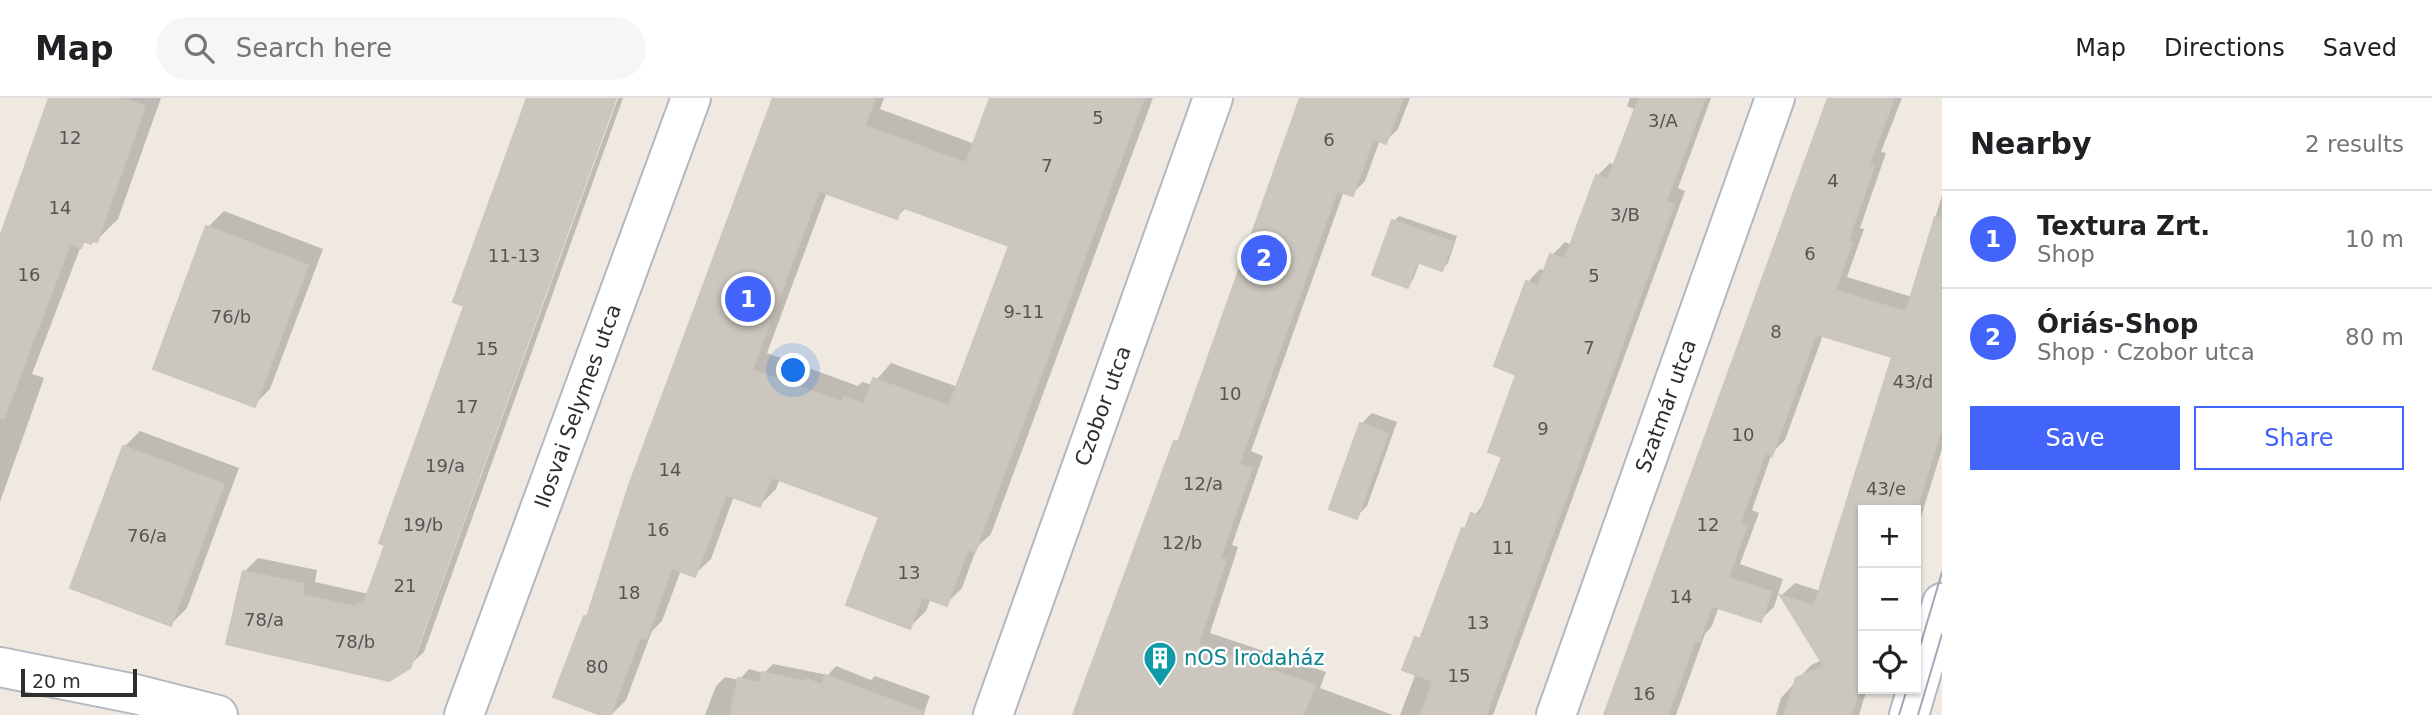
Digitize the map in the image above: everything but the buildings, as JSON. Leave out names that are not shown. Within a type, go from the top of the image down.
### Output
[{"type":"street","name":"Ilosvai Selymes utca","points":[[464,715],[691,98]]},
{"type":"street","name":"Czobor utca","points":[[993,715],[1213,98]]},
{"type":"street","name":"Szatmár utca","points":[[1556,715],[1775,98]]},
{"type":"street","points":[[1909,715],[1942,603]]},
{"type":"street","points":[[0,667],[135,694],[218,715]]},
{"type":"tram line","points":[[1921,643],[1942,572]]},
{"type":"tram line","points":[[1918,715],[1942,634]]},
{"type":"tram line","points":[[1899,715],[1905,694]]},
{"type":"place","name":"Óriás-Shop","points":[[1264,258]]},
{"type":"place","name":"Textura Zrt.","points":[[748,299]]},
{"type":"place","name":"nOS Irodaház","points":[[1160,688]]}]
